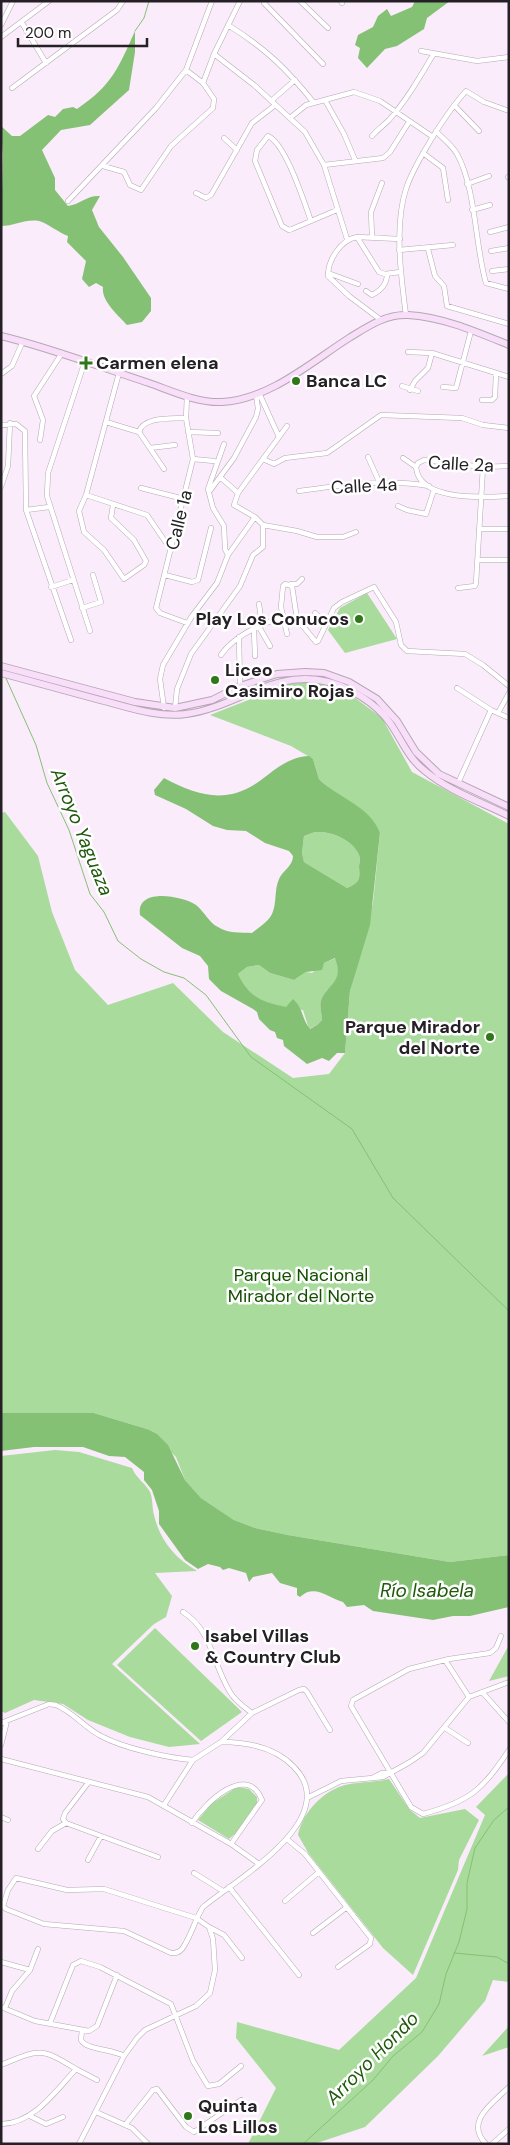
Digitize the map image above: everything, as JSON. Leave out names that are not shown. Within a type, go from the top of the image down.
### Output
[{"type":"street","points":[[1,25],[13,1]]},
{"type":"street","points":[[1,37],[49,1]]},
{"type":"street","points":[[12,88],[117,10],[123,1]]},
{"type":"street","points":[[68,201],[156,108],[186,70],[212,1]]},
{"type":"street","points":[[203,83],[214,54],[240,1]]},
{"type":"street","points":[[258,1],[265,2],[323,64]]},
{"type":"street","points":[[300,1],[328,28]]},
{"type":"street","points":[[1,10],[7,13]]},
{"type":"street","points":[[22,23],[46,63]]},
{"type":"street","points":[[228,25],[253,40],[279,62],[314,103]]},
{"type":"street","points":[[421,52],[477,61],[509,57]]},
{"type":"street","points":[[214,54],[254,85],[272,104],[304,132],[324,165],[347,239]]},
{"type":"street","points":[[372,136],[410,92],[433,55]]},
{"type":"street","points":[[103,166],[124,172],[130,185],[141,190],[171,146],[213,108],[214,99],[203,83],[186,70]]},
{"type":"street","points":[[196,193],[206,198],[211,195],[252,123],[295,80]]},
{"type":"street","points":[[406,315],[400,272],[400,239],[405,192],[423,153],[436,131],[466,91],[484,102],[509,111]]},
{"type":"street","points":[[290,118],[306,105],[354,92],[380,102],[433,137]]},
{"type":"street","points":[[325,100],[347,140],[355,160]]},
{"type":"street","points":[[455,106],[479,131]]},
{"type":"street","points":[[324,165],[383,158],[390,152],[409,122]]},
{"type":"street","points":[[436,131],[456,153],[462,163],[486,283],[509,290]]},
{"type":"street","points":[[311,221],[299,185],[282,152],[271,137],[266,137],[257,150],[255,161],[280,223],[284,228],[289,230],[311,221],[337,210]]},
{"type":"street","points":[[224,138],[237,150]]},
{"type":"street","points":[[423,153],[436,160],[443,168],[448,200]]},
{"type":"street","points":[[467,184],[489,176]]},
{"type":"street","points":[[372,236],[371,212],[382,183]]},
{"type":"street","points":[[472,210],[490,205]]},
{"type":"street","points":[[490,232],[509,227]]},
{"type":"street","points":[[381,320],[372,316],[329,279],[328,273],[333,258],[347,239],[372,236],[400,239]]},
{"type":"street","points":[[357,237],[376,270],[387,274],[400,272]]},
{"type":"street","points":[[400,250],[428,249],[453,245]]},
{"type":"street","points":[[491,251],[509,248]]},
{"type":"street","points":[[428,249],[436,276],[444,286],[447,306],[509,324]]},
{"type":"street","points":[[492,270],[509,269]]},
{"type":"street","points":[[328,273],[358,284]]},
{"type":"street","points":[[366,292],[372,296],[375,294],[384,285],[387,274]]},
{"type":"street","points":[[1,336],[62,353],[187,396],[222,402],[258,393],[290,377],[381,320],[406,315],[448,322],[509,345]]},
{"type":"street","points":[[442,387],[456,388],[471,331]]},
{"type":"street","points":[[1,374],[12,366],[23,342]]},
{"type":"street","points":[[408,352],[432,353],[509,377]]},
{"type":"street","points":[[40,440],[43,420],[34,396],[40,390],[62,353]]},
{"type":"street","points":[[410,390],[415,381],[428,368],[432,353]]},
{"type":"street","points":[[85,361],[48,473],[49,507],[90,631]]},
{"type":"street","points":[[113,505],[111,518],[134,540],[146,561],[144,565],[124,579],[104,550],[84,532],[79,511],[86,495],[119,373]]},
{"type":"street","points":[[482,400],[492,400],[496,374]]},
{"type":"street","points":[[402,386],[418,392]]},
{"type":"street","points":[[258,393],[279,437]]},
{"type":"street","points":[[208,493],[234,458],[256,417],[258,393]]},
{"type":"street","name":"Calle 1a","points":[[187,396],[186,418],[193,459],[157,611],[187,623]]},
{"type":"street","points":[[263,459],[274,464],[285,458],[327,453],[381,415],[462,418],[483,425],[509,428]]},
{"type":"street","points":[[138,432],[143,424],[147,422],[186,418]]},
{"type":"street","points":[[106,422],[138,432],[164,469]]},
{"type":"street","points":[[1,425],[10,423],[21,426],[24,431],[26,510],[51,587],[71,640]]},
{"type":"street","points":[[1,487],[8,466],[10,423]]},
{"type":"street","points":[[175,705],[182,676],[192,654],[240,586],[253,555],[263,547],[262,525],[255,517],[234,505],[238,494],[287,426]]},
{"type":"street","points":[[188,432],[218,433]]},
{"type":"street","points":[[224,444],[208,493],[213,508],[224,526],[225,549],[228,555]]},
{"type":"street","points":[[150,448],[174,445]]},
{"type":"street","points":[[368,457],[380,484]]},
{"type":"street","points":[[403,458],[416,467]]},
{"type":"street","points":[[193,459],[214,461]]},
{"type":"street","name":"Calle 2a","points":[[416,467],[418,463],[424,460],[483,467],[509,466]]},
{"type":"street","name":"Calle 4a","points":[[416,467],[417,473],[434,490],[462,496],[509,496]]},
{"type":"street","points":[[458,588],[475,586],[483,467]]},
{"type":"street","points":[[220,477],[238,494]]},
{"type":"street","name":"Calle 4a","points":[[299,491],[334,486],[380,484],[429,486]]},
{"type":"street","points":[[141,488],[184,499]]},
{"type":"street","points":[[398,506],[417,513],[426,514],[434,490]]},
{"type":"street","points":[[86,495],[147,515],[171,550]]},
{"type":"street","points":[[26,510],[49,507]]},
{"type":"street","points":[[164,705],[160,679],[162,670],[187,623],[214,587],[228,555],[255,517]]},
{"type":"street","points":[[262,525],[297,531],[317,537],[343,537],[356,532]]},
{"type":"street","points":[[165,575],[192,582],[198,580],[211,528]]},
{"type":"street","points":[[479,530],[509,529]]},
{"type":"street","points":[[478,560],[509,560]]},
{"type":"street","points":[[82,608],[101,605],[93,575]]},
{"type":"street","points":[[288,634],[282,618],[283,586],[285,584],[297,584],[302,579]]},
{"type":"street","points":[[51,587],[73,580]]},
{"type":"street","points":[[291,584],[297,619],[316,642],[334,608],[342,602],[374,587],[396,622],[401,645],[407,651],[465,654],[484,665],[509,686]]},
{"type":"street","points":[[259,604],[260,626],[270,646]]},
{"type":"street","points":[[315,613],[326,623]]},
{"type":"street","points":[[221,655],[239,637],[260,626],[282,618],[297,619]]},
{"type":"street","points":[[254,630],[255,656]]},
{"type":"street","points":[[239,637],[240,686]]},
{"type":"street","points":[[1,666],[145,712],[172,715],[213,708],[284,680],[305,679],[324,681],[344,688],[376,708],[390,723],[408,754],[426,772],[447,786],[509,816]]},
{"type":"street","points":[[1,673],[25,680],[47,682],[164,705],[175,705],[212,700],[240,686],[266,677],[291,672],[319,672],[349,682],[364,690],[386,707],[416,752],[430,767],[458,783],[509,807]]},
{"type":"street","points":[[457,688],[491,710],[509,718]]},
{"type":"street","points":[[498,713],[509,693]]},
{"type":"street","points":[[458,783],[491,710]]},
{"type":"street","points":[[183,1612],[192,1618],[202,1630],[230,1692],[238,1702],[252,1713]]},
{"type":"street","points":[[501,1636],[496,1648],[490,1653],[445,1660],[403,1672],[351,1703],[390,1773],[412,1806],[423,1814],[446,1808],[473,1794],[488,1781],[509,1750]]},
{"type":"street","points":[[445,1660],[470,1697]]},
{"type":"street","points":[[242,1958],[221,1932],[209,1927],[196,1918],[104,1889],[67,1890],[16,1878],[4,1898],[3,1906],[6,1909],[44,1924],[124,1931],[171,1953],[176,1953],[182,1949],[196,1918],[203,1907],[288,1840],[309,1797],[341,1781],[383,1777],[390,1773],[423,1752],[470,1697],[509,1682]]},
{"type":"street","points":[[164,1806],[193,1760],[221,1742],[252,1713],[304,1689],[330,1730]]},
{"type":"street","points":[[482,1692],[509,1722]]},
{"type":"street","points":[[1,1723],[49,1704],[56,1705],[102,1736],[115,1742],[137,1749],[193,1760]]},
{"type":"street","points":[[1,1745],[7,1721]]},
{"type":"street","points":[[445,1728],[468,1743]]},
{"type":"street","points":[[221,1742],[255,1744],[289,1761],[305,1781],[309,1797]]},
{"type":"street","points":[[1,1759],[148,1797],[231,1844],[258,1864]]},
{"type":"street","points":[[88,1783],[65,1813],[63,1819],[66,1823],[158,1856]]},
{"type":"street","points":[[192,1823],[209,1802],[229,1788],[239,1784],[250,1786],[259,1793],[262,1800],[231,1844]]},
{"type":"street","points":[[1,1817],[8,1820]]},
{"type":"street","points":[[38,1849],[52,1831],[66,1823]]},
{"type":"street","points":[[88,1860],[101,1836]]},
{"type":"street","points":[[288,1840],[305,1854],[348,1907],[372,1941],[338,1967]]},
{"type":"street","points":[[284,1901],[319,1872]]},
{"type":"street","points":[[194,1873],[223,1891]]},
{"type":"street","points":[[228,1887],[299,1975]]},
{"type":"street","points":[[313,1933],[348,1907]]},
{"type":"street","points":[[79,2144],[132,2043],[145,2030],[205,1999],[212,1987],[215,1970],[213,1939],[209,1927]]},
{"type":"street","points":[[38,1949],[30,1970],[12,1991],[3,2008],[35,2021],[89,2031],[97,2026],[116,1975]]},
{"type":"street","points":[[50,2024],[76,1962],[81,1960],[100,1967],[171,2004],[193,2061],[208,2086],[219,2084],[241,2066]]},
{"type":"street","points":[[1,1962],[30,1970]]},
{"type":"street","points":[[82,2030],[81,2040],[85,2045],[117,2052],[124,2056]]},
{"type":"street","points":[[1,2065],[42,2051],[97,2080]]},
{"type":"street","points":[[1,2124],[13,2123],[30,2116],[76,2070]]},
{"type":"street","points":[[486,2144],[477,2128],[479,2116],[509,2088]]},
{"type":"street","points":[[125,2125],[153,2090],[157,2089],[186,2127],[194,2132],[242,2100]]},
{"type":"street","points":[[96,2112],[132,2128],[148,2144]]},
{"type":"street","points":[[30,2116],[46,2124],[63,2117]]},
{"type":"street","points":[[492,2144],[509,2129]]},
{"type":"street","points":[[138,2144],[142,2138]]},
{"type":"green space","name":"Play Los Conucos","points":[[367,593],[397,639],[345,653],[328,630],[340,608]]},
{"type":"green space","name":"Parque Nacional Mirador del Norte","points":[[311,682],[343,689],[382,718],[412,772],[509,824],[509,1555],[450,1562],[255,1528],[234,1520],[201,1498],[185,1480],[176,1457],[147,1429],[94,1413],[1,1413],[1,813],[5,812],[38,856],[52,912],[75,970],[108,1005],[173,983],[223,1032],[293,1078],[329,1074],[345,1053],[350,991],[373,903],[380,833],[319,779],[313,759],[291,746],[210,715],[289,684]]},
{"type":"green space","points":[[315,832],[328,833],[340,837],[356,849],[360,858],[358,880],[354,884],[347,888],[304,862],[302,853],[304,836]]},
{"type":"green space","points":[[336,958],[338,967],[337,979],[320,1002],[322,1020],[309,1029],[303,1010],[264,1001],[250,992],[238,974],[247,967],[259,965],[270,973],[294,980],[306,972],[312,973],[324,963]]},
{"type":"green space","points":[[55,1450],[79,1452],[132,1468],[150,1492],[153,1512],[164,1541],[175,1554],[197,1571],[155,1573],[172,1596],[166,1617],[154,1624],[112,1664],[200,1744],[169,1747],[130,1737],[88,1720],[63,1704],[34,1700],[5,1713],[1,1711],[1,1456]]},
{"type":"green space","points":[[155,1628],[242,1712],[201,1741],[117,1665]]},
{"type":"green space","points":[[509,1645],[509,1676],[489,1681]]},
{"type":"green space","points":[[509,1773],[509,1982],[493,1980],[485,2001],[438,2056],[365,2127],[314,2144],[248,2144],[276,2088],[236,2038],[237,2022],[339,2050],[416,1978],[485,1815],[476,1807]]},
{"type":"green space","points":[[389,1779],[410,1810],[420,1818],[465,1809],[479,1820],[459,1860],[458,1870],[413,1975],[383,1948],[309,1854],[298,1835],[307,1813],[325,1795],[339,1787],[351,1784]]},
{"type":"green space","points":[[237,1787],[249,1789],[257,1797],[257,1803],[237,1832],[229,1839],[198,1820],[211,1804]]},
{"type":"green space","points":[[509,2026],[509,2047],[482,2056]]},
{"type":"water","points":[[415,1],[450,1],[427,18],[424,29],[397,46],[385,49],[367,68],[358,58],[360,48],[355,45],[358,35],[373,27],[378,16],[387,9],[391,16],[412,7]]},
{"type":"water","points":[[135,31],[135,52],[129,90],[90,125],[61,130],[42,150],[55,178],[55,190],[68,206],[91,197],[100,196],[92,210],[99,227],[123,257],[151,298],[151,311],[142,322],[127,325],[107,303],[103,287],[96,283],[89,287],[82,279],[86,261],[67,242],[68,236],[37,221],[1,226],[3,156],[1,126],[12,136],[20,136],[48,115],[55,117],[63,109],[73,107],[77,109],[98,92],[113,75]]},
{"type":"water","points":[[309,756],[313,759],[319,779],[369,816],[380,833],[370,925],[350,991],[345,1053],[337,1053],[329,1061],[322,1058],[307,1064],[284,1046],[283,1040],[277,1038],[275,1032],[270,1030],[259,1019],[257,1012],[221,991],[209,979],[208,966],[200,956],[182,948],[140,915],[141,906],[145,900],[161,896],[181,899],[196,905],[212,923],[226,931],[252,933],[266,922],[274,910],[276,888],[279,879],[293,859],[289,851],[265,843],[246,831],[227,830],[213,826],[186,809],[155,795],[154,790],[164,778],[201,793],[224,795],[236,793],[248,788],[295,758]],"holes":[[[315,832],[328,833],[340,837],[356,849],[360,858],[358,880],[354,884],[347,888],[304,862],[302,853],[304,836]],[[335,958],[338,972],[337,977],[321,1000],[322,1020],[310,1029],[299,1006],[293,999],[286,1007],[263,1000],[247,988],[238,974],[247,967],[259,965],[270,973],[294,980],[306,972],[322,970],[324,963]]]},
{"type":"water","name":"Río Isabela","points":[[1,1413],[94,1413],[147,1429],[157,1434],[168,1445],[185,1480],[201,1498],[234,1520],[255,1528],[450,1562],[509,1555],[509,1607],[470,1616],[453,1616],[433,1620],[373,1611],[364,1605],[347,1607],[343,1602],[316,1591],[305,1593],[300,1597],[297,1595],[297,1588],[280,1583],[272,1573],[253,1577],[249,1582],[246,1573],[229,1568],[223,1570],[220,1567],[208,1564],[198,1569],[185,1560],[159,1524],[159,1511],[152,1490],[144,1480],[144,1472],[125,1457],[109,1456],[83,1447],[34,1447],[1,1451]]},
{"type":"waterway","points":[[135,31],[144,18],[149,1]]},
{"type":"waterway","name":"Arroyo Yaguaza","points":[[5,676],[36,745],[47,783],[69,830],[90,894],[104,912],[118,941],[141,959],[164,972],[184,978],[206,995],[251,1057],[352,1129],[393,1198],[509,1311]]},
{"type":"waterway","name":"Arroyo Hondo","points":[[303,2144],[373,2080],[393,2056],[422,2032],[439,2004],[446,1974],[459,1942],[467,1909],[467,1883],[475,1848],[494,1820],[509,1807]]},
{"type":"waterway","name":"Arroyo Hondo","points":[[454,1953],[497,1957],[509,1964]]},
{"type":"place","name":"Carmen elena","points":[[86,363]]},
{"type":"place","name":"Banca LC","points":[[296,381]]},
{"type":"place","name":"Play Los Conucos","points":[[359,619]]},
{"type":"place","name":"Liceo Casimiro Rojas","points":[[215,680]]},
{"type":"place","name":"Parque Mirador del Norte","points":[[490,1037]]},
{"type":"place","name":"Isabel Villas & Country Club","points":[[195,1646]]},
{"type":"place","name":"Quinta Los Lillos","points":[[188,2116]]}]
